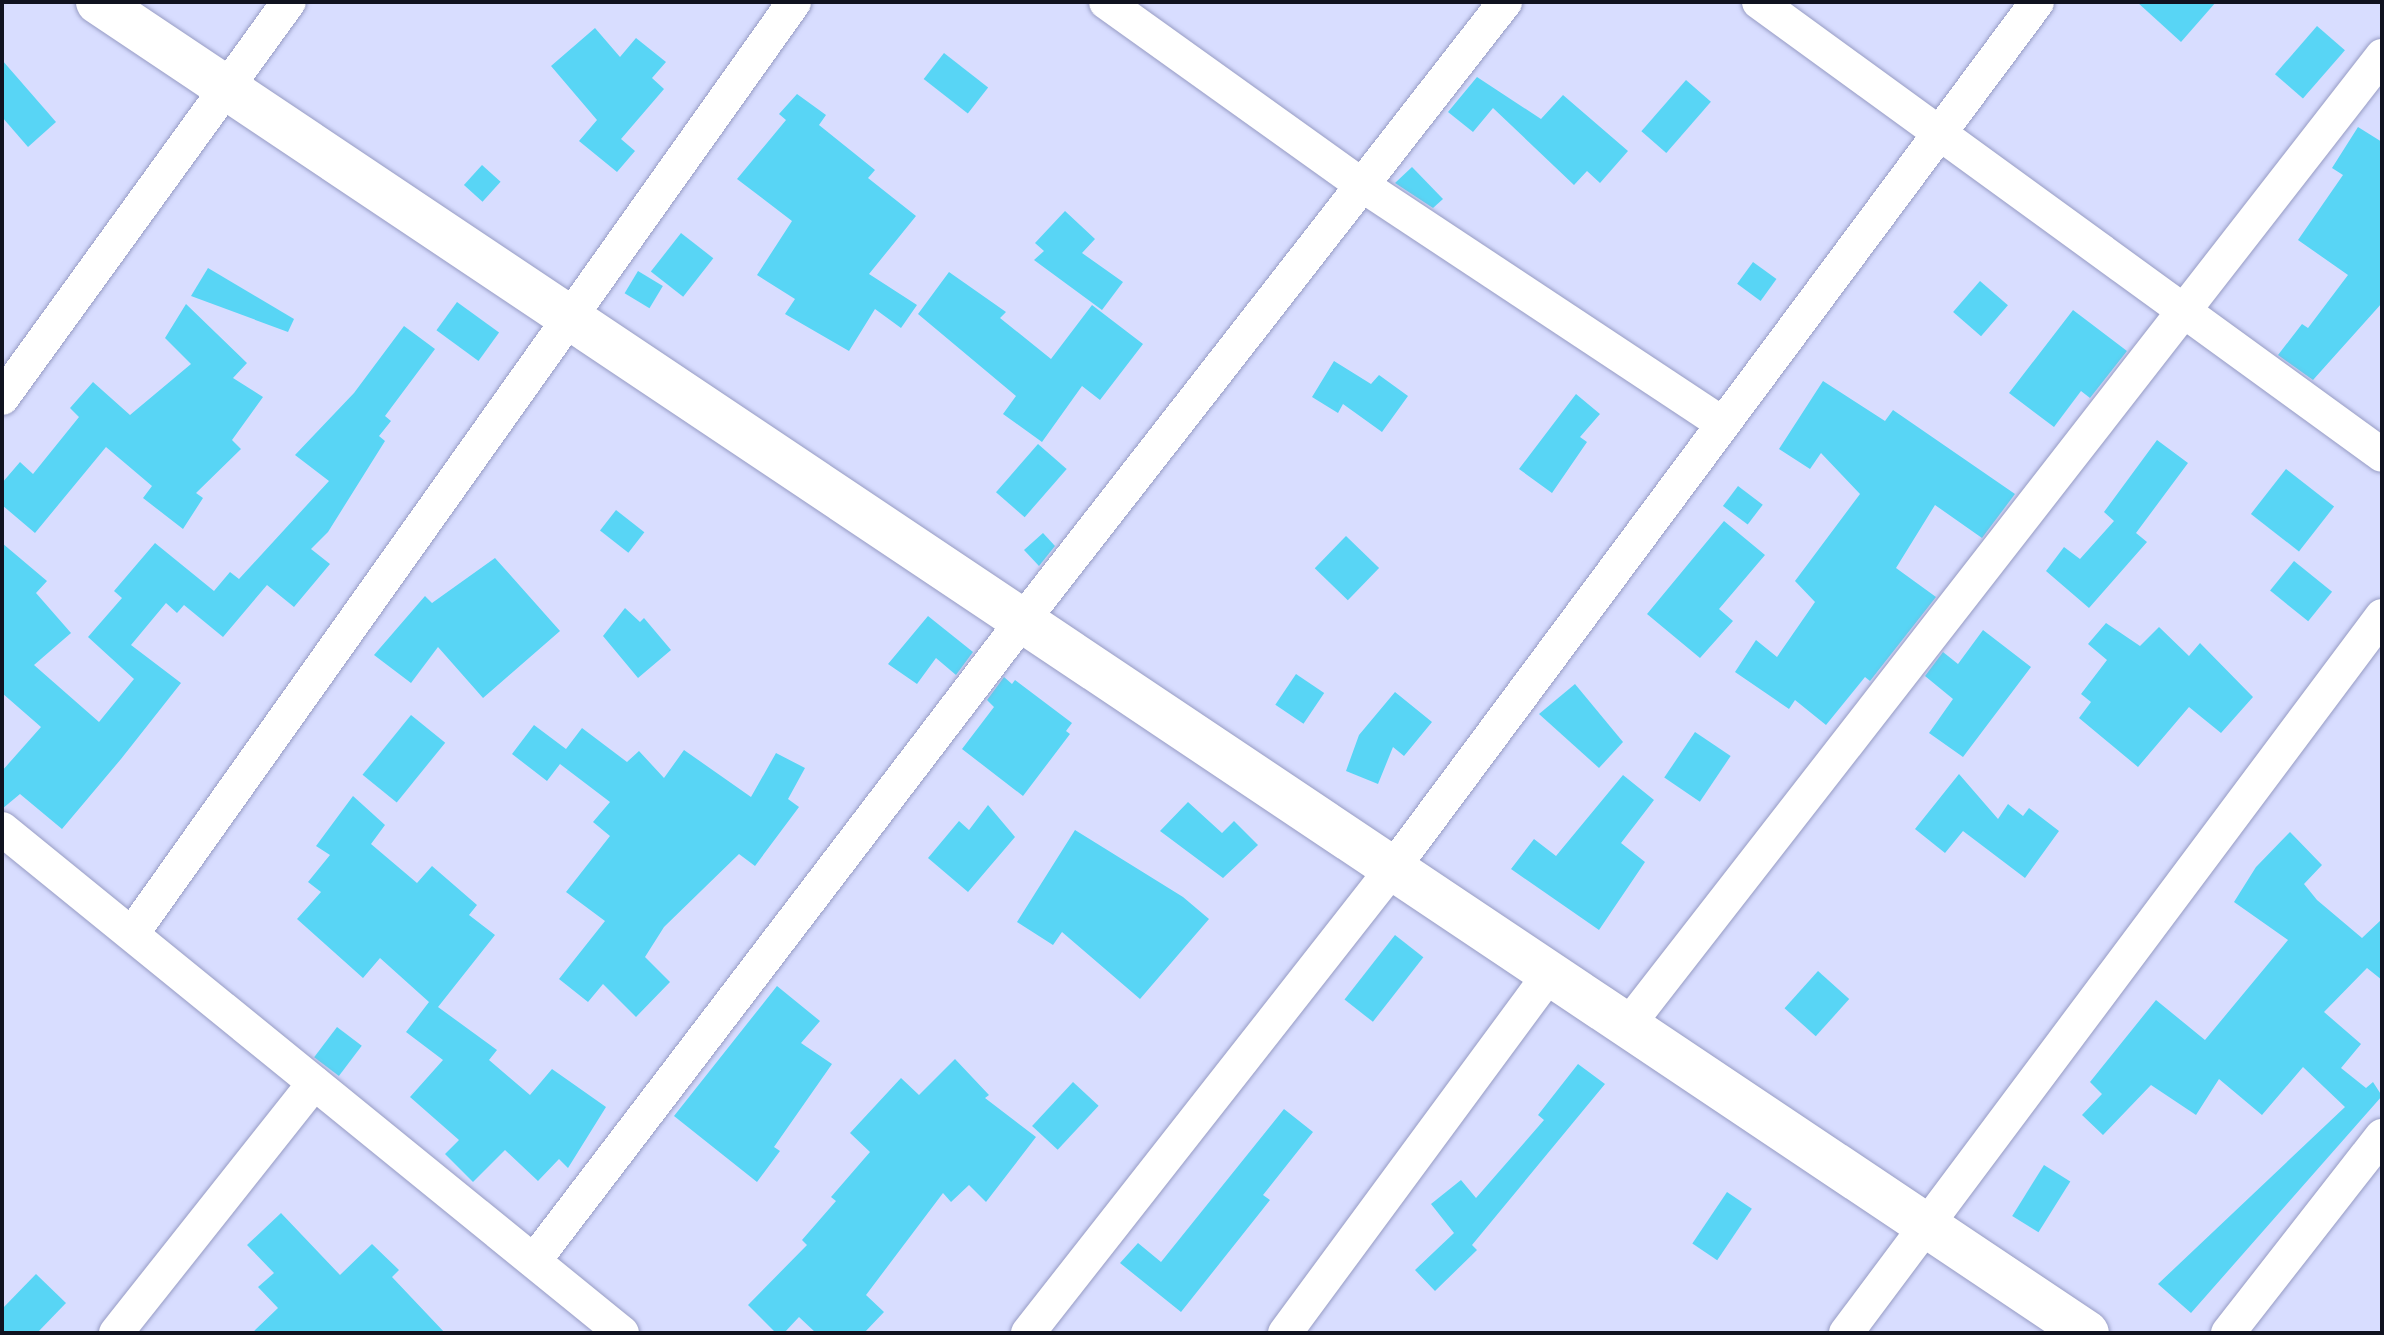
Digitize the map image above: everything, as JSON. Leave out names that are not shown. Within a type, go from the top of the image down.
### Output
[{"type":"main road","points":[[98,2],[2087,1333]]},
{"type":"street","points":[[2,398],[231,89],[289,2]]},
{"type":"street","points":[[132,934],[794,2]]},
{"type":"street","points":[[1106,2],[1362,185],[1722,423]]},
{"type":"street","points":[[534,1261],[1023,620],[1505,2]]},
{"type":"street","points":[[1759,2],[2382,455]]},
{"type":"street","points":[[1028,1333],[1393,868],[2037,2]]},
{"type":"street","points":[[1628,1025],[2181,309],[2382,56]]},
{"type":"street","points":[[1846,1333],[2382,616]]},
{"type":"street","points":[[2,829],[622,1333]]},
{"type":"street","points":[[1285,1333],[1550,973]]},
{"type":"street","points":[[116,1333],[314,1083]]},
{"type":"street","points":[[2228,1333],[2382,1136]]},
{"type":"building","points":[[2137,2],[2216,2],[2181,42]]},
{"type":"building","points":[[2317,26],[2345,50],[2303,99],[2275,74]]},
{"type":"building","points":[[595,28],[620,57],[636,38],[666,62],[652,78],[664,89],[621,139],[635,151],[617,172],[579,141],[597,120],[551,66]]},
{"type":"building","points":[[944,53],[988,87],[968,113],[924,79]]},
{"type":"building","points":[[2,60],[56,122],[28,147],[2,117]]},
{"type":"building","points":[[1477,77],[1541,119],[1563,95],[1628,151],[1600,183],[1587,171],[1574,185],[1493,108],[1473,132],[1448,112]]},
{"type":"building","points":[[1686,80],[1711,102],[1666,153],[1641,131]]},
{"type":"building","points":[[797,94],[826,115],[819,125],[875,170],[868,178],[916,216],[869,274],[917,305],[901,328],[875,309],[849,351],[785,314],[795,299],[757,275],[792,221],[737,179],[786,120],[779,114]]},
{"type":"building","points":[[2358,127],[2382,142],[2382,303],[2313,380],[2278,355],[2302,324],[2308,328],[2348,275],[2298,240],[2343,175],[2332,168]]},
{"type":"building","points":[[482,165],[501,182],[483,202],[464,185]]},
{"type":"building","points":[[1412,167],[1443,199],[1433,208],[1395,183]]},
{"type":"building","points":[[1065,211],[1095,239],[1082,253],[1123,282],[1102,310],[1034,260],[1044,251],[1035,243]]},
{"type":"building","points":[[681,233],[713,258],[683,297],[651,272]]},
{"type":"building","points":[[1753,262],[1776,279],[1761,301],[1737,284]]},
{"type":"building","points":[[208,268],[294,319],[288,332],[191,296]]},
{"type":"building","points":[[638,271],[663,286],[649,308],[625,293]]},
{"type":"building","points":[[949,272],[1006,312],[1000,318],[1051,359],[1092,305],[1143,344],[1100,400],[1082,386],[1042,442],[1003,414],[1016,396],[918,314]]},
{"type":"building","points":[[1980,281],[2008,305],[1981,336],[1953,312]]},
{"type":"building","points":[[457,302],[499,333],[478,361],[436,330]]},
{"type":"building","points":[[186,304],[247,363],[233,378],[263,397],[232,440],[241,449],[196,493],[203,498],[183,529],[143,498],[152,486],[106,447],[35,533],[2,505],[2,483],[20,462],[33,474],[79,417],[70,408],[93,382],[130,415],[191,364],[165,338]]},
{"type":"building","points":[[2073,310],[2127,351],[2090,398],[2081,391],[2054,427],[2009,393]]},
{"type":"building","points":[[404,326],[435,349],[385,416],[391,421],[379,436],[385,441],[328,532],[311,549],[330,564],[294,607],[267,585],[223,637],[184,605],[177,613],[166,603],[131,645],[181,683],[121,759],[62,829],[20,794],[2,809],[2,771],[41,727],[2,693],[2,543],[47,581],[36,593],[71,633],[34,665],[99,722],[134,679],[88,637],[122,598],[114,591],[155,543],[214,591],[230,572],[239,579],[329,481],[295,455],[354,393]]},
{"type":"building","points":[[1334,361],[1371,384],[1379,375],[1408,396],[1382,432],[1343,404],[1338,413],[1312,397]]},
{"type":"building","points":[[1823,381],[1885,421],[1893,410],[2015,494],[1982,538],[1935,505],[1896,568],[1936,597],[1870,681],[1865,677],[1826,725],[1795,700],[1789,709],[1735,672],[1756,640],[1777,657],[1815,602],[1795,581],[1860,494],[1821,453],[1810,469],[1779,449]]},
{"type":"building","points":[[1576,394],[1600,414],[1580,437],[1587,442],[1552,493],[1519,469]]},
{"type":"building","points":[[2157,440],[2188,463],[2136,533],[2147,542],[2089,608],[2046,571],[2064,547],[2080,559],[2114,521],[2104,512]]},
{"type":"building","points":[[1038,444],[1067,469],[1025,517],[996,492]]},
{"type":"building","points":[[2286,469],[2334,507],[2299,551],[2251,514]]},
{"type":"building","points":[[1738,486],[1763,505],[1748,525],[1723,506]]},
{"type":"building","points":[[616,510],[644,532],[628,553],[600,530]]},
{"type":"building","points":[[1724,521],[1765,555],[1719,609],[1733,621],[1700,658],[1647,614]]},
{"type":"building","points":[[1043,533],[1055,546],[1039,566],[1024,550]]},
{"type":"building","points":[[1346,536],[1379,568],[1348,600],[1315,568]]},
{"type":"building","points":[[495,558],[560,631],[483,698],[438,647],[411,683],[374,655],[425,596],[432,603]]},
{"type":"building","points":[[2294,561],[2332,592],[2308,621],[2270,591]]},
{"type":"building","points":[[625,608],[640,622],[644,618],[671,650],[638,678],[603,636]]},
{"type":"building","points":[[928,616],[973,652],[956,675],[936,658],[917,684],[888,664]]},
{"type":"building","points":[[2106,623],[2140,646],[2159,627],[2189,656],[2200,643],[2253,697],[2221,733],[2189,707],[2138,767],[2079,718],[2091,702],[2081,694],[2107,660],[2088,644]]},
{"type":"building","points":[[1983,630],[2031,667],[1963,757],[1929,733],[1953,699],[1925,676],[1943,652],[1958,664]]},
{"type":"building","points":[[1296,674],[1324,693],[1303,724],[1275,705]]},
{"type":"building","points":[[1004,677],[1012,684],[1015,680],[1072,723],[1066,731],[1070,734],[1023,796],[962,749],[994,707],[987,700]]},
{"type":"building","points":[[1575,684],[1623,742],[1599,768],[1539,714]]},
{"type":"building","points":[[1395,692],[1432,722],[1404,756],[1393,747],[1378,784],[1346,771],[1359,735]]},
{"type":"building","points":[[411,715],[445,743],[397,803],[363,775]]},
{"type":"building","points":[[534,725],[566,749],[582,728],[627,762],[639,751],[664,778],[684,750],[751,797],[776,753],[805,768],[788,799],[799,807],[755,866],[739,854],[664,927],[645,957],[670,982],[636,1017],[603,984],[588,1002],[559,979],[605,921],[566,892],[610,836],[593,822],[610,802],[560,764],[547,781],[512,754]]},
{"type":"building","points":[[1695,732],[1731,756],[1700,802],[1664,778]]},
{"type":"building","points":[[1959,774],[1998,819],[2008,804],[2023,816],[2029,808],[2059,831],[2025,878],[1963,831],[1945,853],[1915,829]]},
{"type":"building","points":[[1623,775],[1654,800],[1621,843],[1645,862],[1599,930],[1511,869],[1534,839],[1556,856]]},
{"type":"building","points":[[353,796],[385,825],[371,844],[417,883],[432,866],[477,905],[469,915],[495,935],[438,1007],[497,1050],[489,1060],[530,1095],[552,1069],[606,1107],[568,1168],[559,1159],[538,1181],[505,1150],[473,1182],[445,1154],[459,1140],[410,1097],[443,1060],[406,1032],[429,1002],[380,958],[363,978],[297,919],[321,892],[308,882],[330,855],[316,846]]},
{"type":"building","points":[[1188,802],[1222,833],[1234,821],[1258,845],[1223,878],[1160,831]]},
{"type":"building","points":[[988,805],[1015,837],[968,892],[928,858],[959,821],[969,830]]},
{"type":"building","points":[[1075,830],[1183,897],[1209,919],[1140,999],[1062,932],[1053,945],[1017,922]]},
{"type":"building","points":[[2290,832],[2322,865],[2304,884],[2317,900],[2362,938],[2382,919],[2382,980],[2367,968],[2324,1012],[2361,1044],[2341,1068],[2366,1088],[2373,1082],[2382,1096],[2191,1313],[2158,1284],[2345,1107],[2303,1067],[2262,1115],[2219,1079],[2196,1115],[2151,1085],[2103,1135],[2082,1115],[2102,1094],[2090,1082],[2156,1000],[2205,1040],[2288,940],[2234,902],[2256,867]]},
{"type":"building","points":[[1395,935],[1423,957],[1373,1022],[1345,1000]]},
{"type":"building","points":[[1818,971],[1849,999],[1816,1036],[1785,1008]]},
{"type":"building","points":[[777,986],[820,1021],[801,1043],[832,1064],[774,1147],[780,1151],[757,1182],[674,1116]]},
{"type":"building","points":[[337,1027],[362,1046],[339,1076],[314,1057]]},
{"type":"building","points":[[955,1059],[989,1095],[985,1098],[1036,1137],[986,1202],[969,1185],[951,1202],[943,1193],[866,1295],[884,1312],[864,1333],[816,1333],[799,1317],[784,1333],[776,1333],[748,1305],[807,1245],[802,1240],[836,1201],[831,1197],[870,1152],[850,1133],[901,1078],[919,1095]]},
{"type":"building","points":[[1578,1064],[1605,1084],[1472,1245],[1477,1250],[1435,1291],[1415,1270],[1454,1233],[1431,1204],[1461,1180],[1476,1198],[1544,1120],[1538,1115]]},
{"type":"building","points":[[1073,1082],[1099,1106],[1058,1150],[1032,1126]]},
{"type":"building","points":[[1284,1109],[1313,1132],[1263,1195],[1270,1200],[1181,1312],[1120,1263],[1138,1243],[1161,1262]]},
{"type":"building","points":[[2044,1165],[2070,1181],[2038,1232],[2012,1216]]},
{"type":"building","points":[[1727,1192],[1752,1209],[1717,1260],[1692,1243]]},
{"type":"building","points":[[281,1213],[340,1275],[372,1244],[399,1270],[392,1277],[445,1333],[252,1333],[278,1308],[258,1287],[274,1273],[247,1245]]},
{"type":"building","points":[[36,1274],[66,1303],[37,1333],[2,1333],[2,1309]]}]
